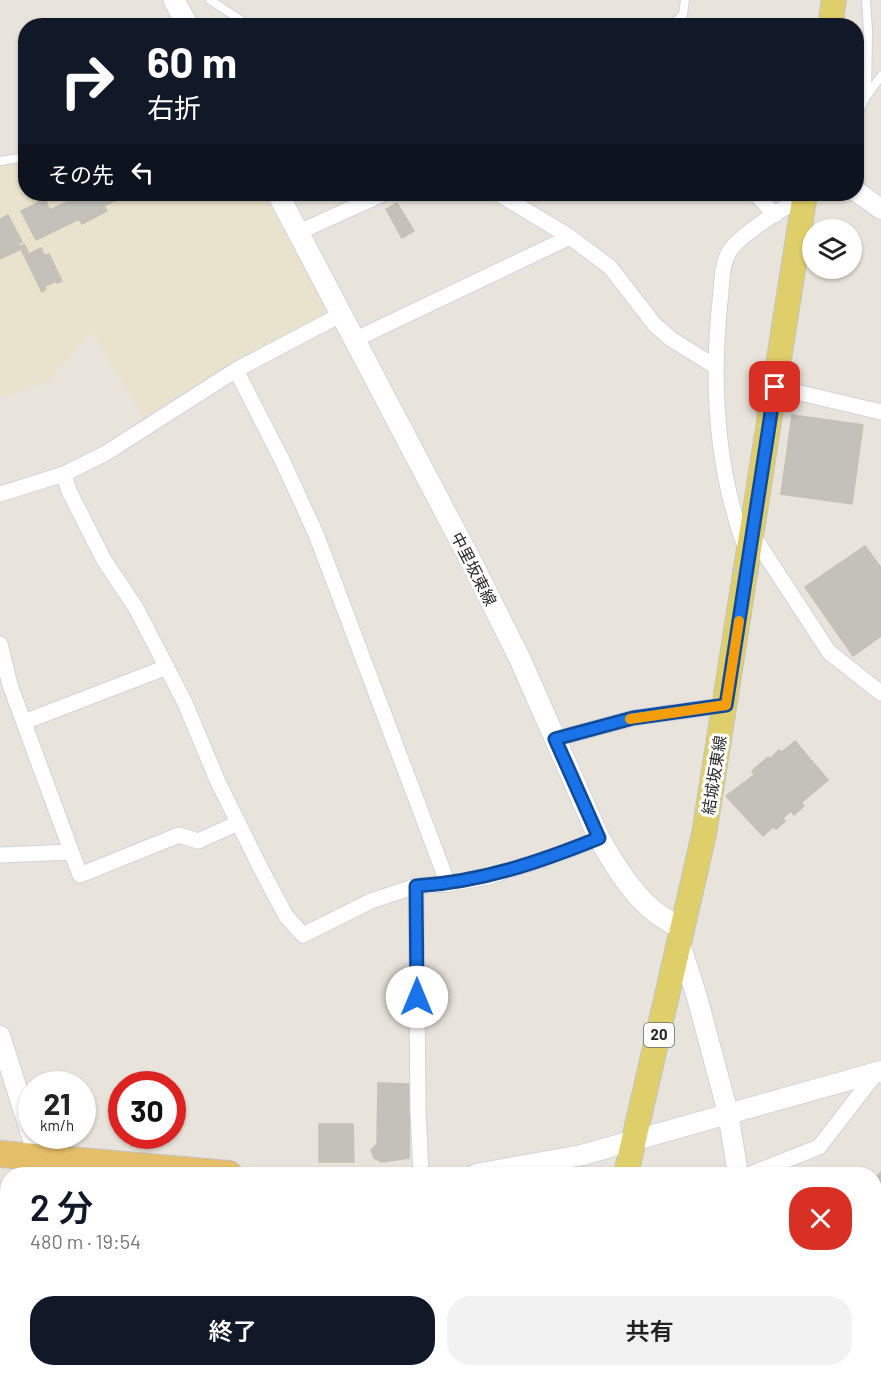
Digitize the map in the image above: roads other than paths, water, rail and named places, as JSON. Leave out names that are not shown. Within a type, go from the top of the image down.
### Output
[{"type":"highway","points":[[0,1154],[41,1166],[65,1167]]},
{"type":"main road","points":[[174,0],[184,18]]},
{"type":"main road","points":[[831,18],[834,0]]},
{"type":"main road","name":"中里坂東線","points":[[282,201],[356,339],[519,657],[599,838],[612,861],[650,908],[682,937]]},
{"type":"main road","name":"結城坂東線","points":[[628,1167],[704,834],[804,201]]},
{"type":"street","points":[[864,197],[881,209]]},
{"type":"street","points":[[299,232],[367,201]]},
{"type":"street","points":[[511,201],[570,237],[610,267],[656,325],[671,339],[716,367]]},
{"type":"street","points":[[762,201],[775,215]]},
{"type":"street","points":[[798,201],[736,242],[728,254],[720,303],[716,367],[716,411],[727,493],[748,559],[829,652],[881,693]]},
{"type":"street","points":[[356,339],[570,237]]},
{"type":"street","points":[[0,494],[64,474],[106,453],[236,370],[342,314]]},
{"type":"street","points":[[236,370],[282,460],[316,534],[448,884]]},
{"type":"street","points":[[775,387],[881,412]]},
{"type":"street","points":[[64,474],[69,491],[104,560],[136,608],[167,667],[218,782],[286,916],[303,935],[370,901],[416,886],[448,884],[488,877],[560,854],[599,838]]},
{"type":"street","points":[[0,644],[10,685],[80,875],[179,835],[198,840],[238,823]]},
{"type":"street","points":[[24,722],[167,667]]},
{"type":"street","points":[[555,739],[633,718],[726,705]]},
{"type":"street","points":[[0,855],[71,852]]},
{"type":"street","points":[[416,886],[421,1167]]},
{"type":"street","points":[[682,937],[728,1113],[737,1167]]},
{"type":"street","points":[[0,1036],[41,1166]]},
{"type":"street","points":[[519,1167],[555,1161],[634,1141],[880,1072]]},
{"type":"street","points":[[769,1167],[819,1147],[880,1072]]},
{"type":"lane","points":[[210,0],[238,18]]},
{"type":"lane","points":[[680,18],[683,15],[685,0]]},
{"type":"lane","points":[[866,0],[867,95]]},
{"type":"lane","points":[[864,102],[881,76]]},
{"type":"lane","points":[[0,161],[18,158]]}]
